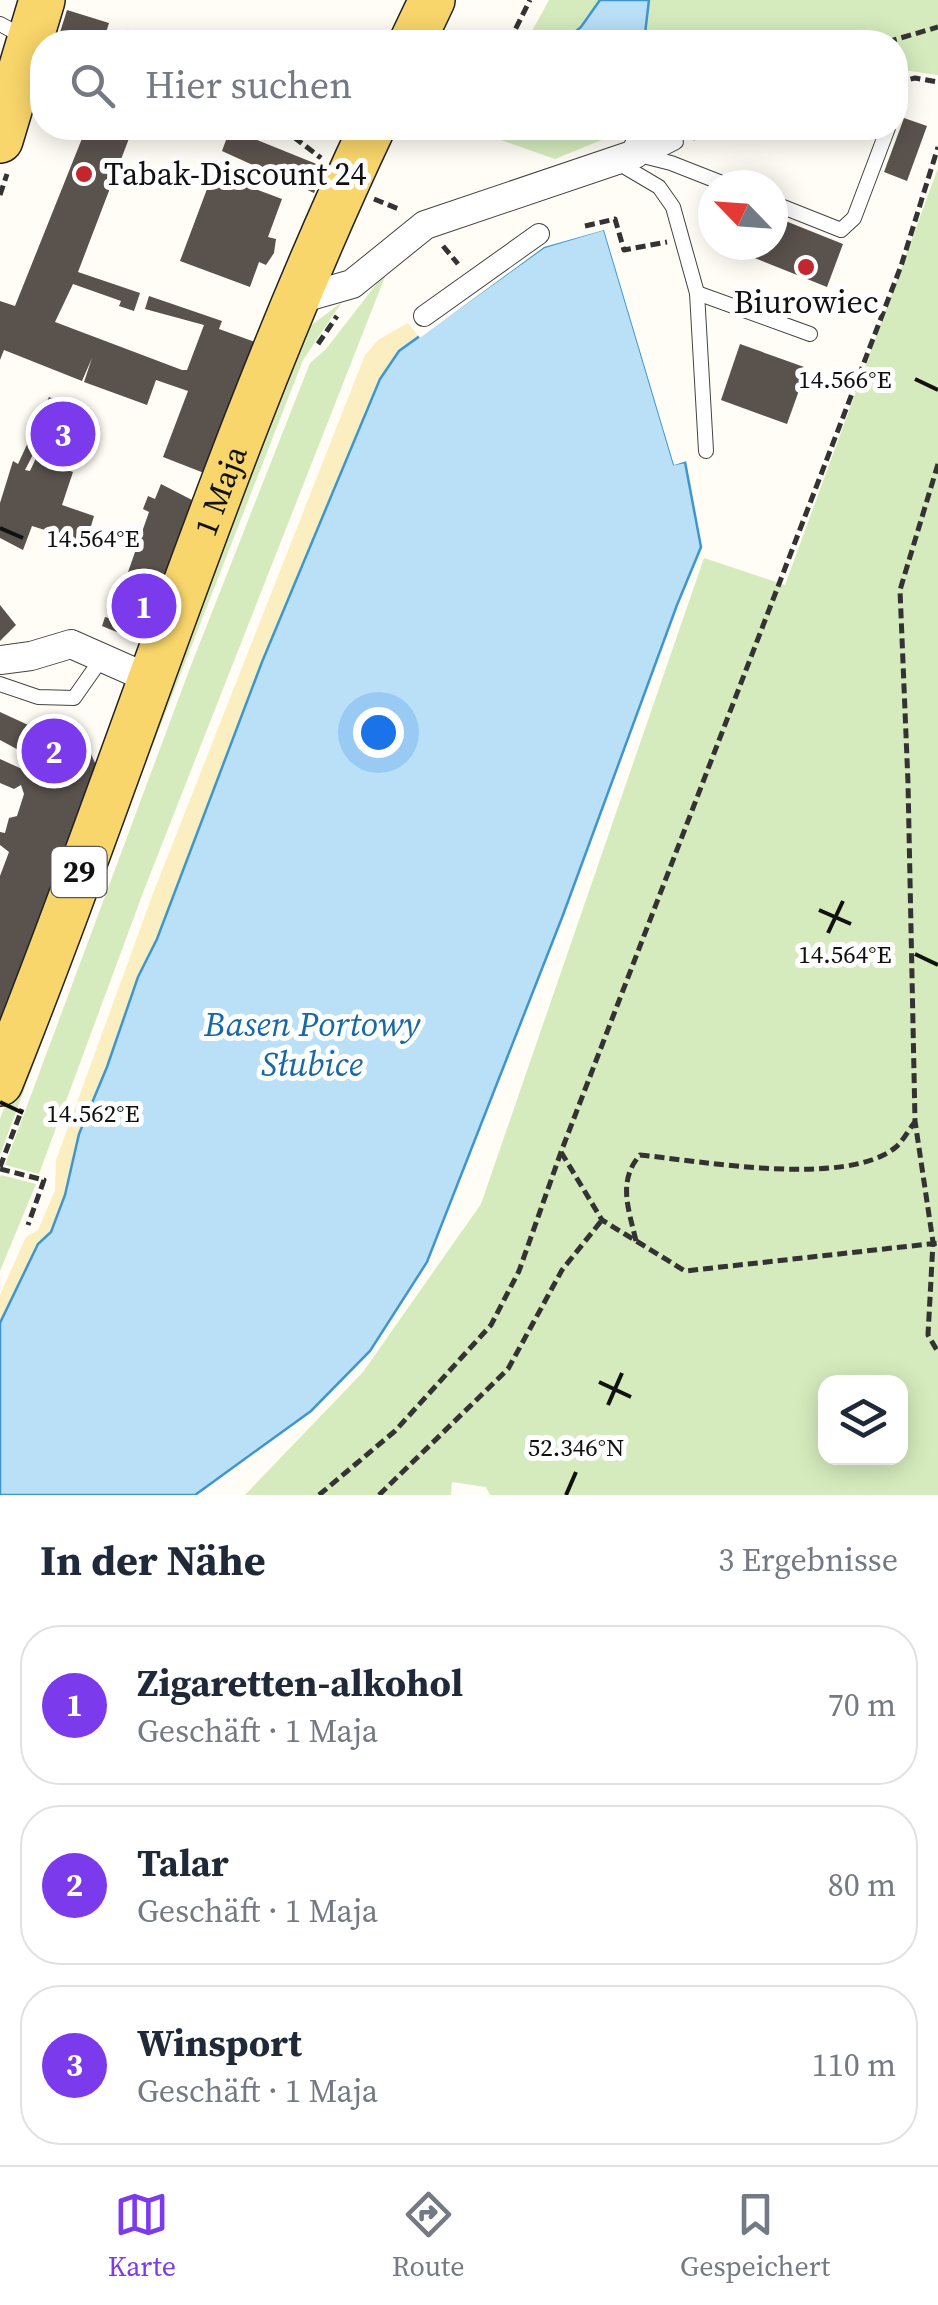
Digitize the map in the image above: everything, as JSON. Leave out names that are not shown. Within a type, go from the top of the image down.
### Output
[{"type":"main road","points":[[418,30],[432,0]]},
{"type":"main road","points":[[0,140],[24,21]]},
{"type":"main road","name":"1 Maja","points":[[0,1083],[296,300],[366,140]]},
{"type":"street","points":[[296,300],[352,284],[425,225],[633,157],[642,140]]},
{"type":"street","points":[[424,316],[467,275],[538,234]]},
{"type":"street","points":[[0,660],[71,644],[150,680]]},
{"type":"lane","points":[[788,209],[841,230],[854,218],[883,140]]},
{"type":"lane","points":[[633,157],[698,176]]},
{"type":"lane","points":[[633,157],[673,208],[698,293],[706,451]]},
{"type":"lane","points":[[698,293],[810,334]]},
{"type":"lane","points":[[0,684],[38,697],[74,698],[102,658]]},
{"type":"path","points":[[514,30],[530,0]]},
{"type":"path","points":[[908,36],[938,27]]},
{"type":"path","points":[[908,80],[938,82]]},
{"type":"path","points":[[298,140],[329,164],[350,174]]},
{"type":"path","points":[[319,1495],[395,1431],[491,1324],[518,1271],[901,266],[938,147]]},
{"type":"path","points":[[585,226],[615,219],[624,250],[652,244]]},
{"type":"path","points":[[938,464],[900,590],[915,1122],[935,1243],[928,1335],[938,1352]]},
{"type":"path","points":[[637,1244],[624,1189],[630,1166],[640,1155],[789,1171],[866,1162],[896,1147],[915,1122]]},
{"type":"path","points":[[561,1152],[602,1220],[685,1271],[935,1243]]},
{"type":"path","points":[[0,1170],[44,1180],[28,1224]]},
{"type":"path","points":[[379,1495],[508,1369],[562,1270],[602,1220]]},
{"type":"green space","points":[[549,0],[600,0],[578,30],[533,30]]},
{"type":"green space","points":[[649,0],[938,0],[938,75],[908,71],[908,30],[645,30]]},
{"type":"green space","points":[[501,140],[602,140],[555,159]]},
{"type":"green space","points":[[938,168],[938,1495],[490,1495],[486,1487],[452,1482],[451,1495],[245,1495],[363,1372],[481,1204],[704,558],[785,585]]},
{"type":"green space","points":[[388,269],[144,890],[39,1174],[5,1165],[190,668],[310,363],[326,349]]},
{"type":"green space","points":[[342,302],[303,360],[144,768],[133,764],[305,330]]},
{"type":"green space","points":[[130,772],[141,776],[0,1155],[0,1119]]},
{"type":"green space","points":[[1,1175],[36,1184],[0,1271],[0,1178]]},
{"type":"sand","points":[[408,323],[420,338],[399,351],[377,386],[262,662],[157,939],[138,977],[79,1134],[65,1195],[51,1232],[38,1244],[0,1323],[0,1295],[26,1237],[38,1230],[55,1190],[56,1160],[154,891],[365,355],[378,340]]},
{"type":"water","points":[[600,0],[649,0],[645,30],[577,30]]},
{"type":"water","name":"Basen Portowy Słubice","points":[[604,229],[674,464],[685,462],[701,547],[427,1262],[370,1351],[311,1411],[195,1495],[0,1495],[0,1323],[38,1244],[51,1232],[65,1195],[79,1134],[138,977],[157,939],[262,662],[380,379],[399,351],[544,247]]},
{"type":"pier","points":[[606,225],[677,459],[690,460],[674,465],[604,230],[544,247],[420,338],[417,334],[541,243]]},
{"type":"building","points":[[67,10],[109,23],[107,30],[61,30]]},
{"type":"building","points":[[908,119],[927,126],[907,181],[884,172],[896,140],[908,140]]},
{"type":"building","points":[[81,140],[128,140],[78,272],[140,293],[134,311],[119,306],[121,301],[73,284],[55,322],[187,370],[204,325],[145,309],[149,296],[222,321],[219,329],[255,342],[204,473],[163,457],[188,391],[156,380],[147,405],[84,382],[92,358],[82,381],[4,350],[0,360],[0,301],[15,306]]},
{"type":"building","points":[[226,140],[257,140],[324,167],[314,193],[222,151]]},
{"type":"building","points":[[213,173],[282,199],[268,237],[276,239],[274,253],[266,265],[259,262],[250,287],[180,261]]},
{"type":"building","name":"Biurowiec","points":[[788,222],[843,244],[827,287],[760,260],[788,260]]},
{"type":"building","points":[[740,344],[807,368],[787,424],[721,400]]},
{"type":"building","points":[[49,397],[60,402],[25,470],[30,471],[57,413],[80,422],[58,467],[73,472],[62,505],[94,516],[86,543],[32,526],[23,550],[0,538],[0,503],[13,461],[18,464]]},
{"type":"building","points":[[161,484],[194,501],[141,642],[102,626],[105,617],[112,619],[115,609],[109,606],[115,593],[120,595],[149,512],[143,509],[148,496],[155,499]]},
{"type":"building","points":[[0,605],[16,625],[0,641]]},
{"type":"building","points":[[0,712],[91,754],[96,765],[0,1021],[0,876],[9,852],[0,845],[0,832],[5,833],[9,818],[17,816],[24,794],[21,785],[14,789],[0,783],[0,759],[33,774],[39,761],[0,740]]},
{"type":"place","name":"Tabak-Discount 24","points":[[84,174]]},
{"type":"place","name":"Biurowiec","points":[[806,267]]},
{"type":"place","name":"Winsport","points":[[63,434]]},
{"type":"place","name":"Zigaretten-alkohol","points":[[144,606]]},
{"type":"place","name":"Talar","points":[[54,751]]}]
